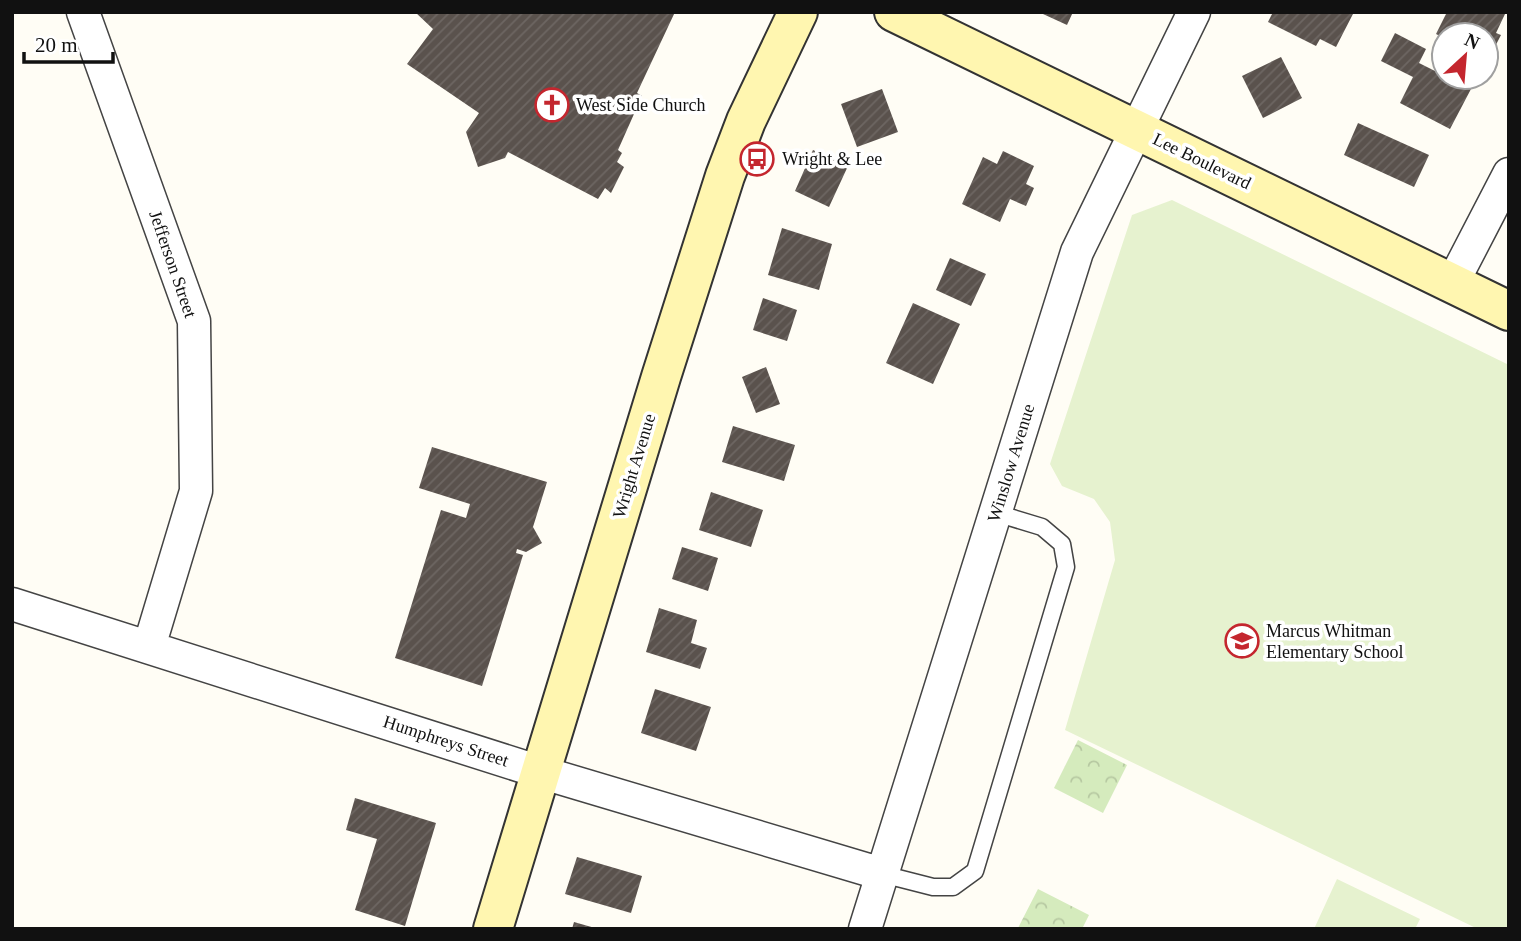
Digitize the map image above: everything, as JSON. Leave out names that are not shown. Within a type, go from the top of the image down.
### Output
[{"type":"street","name":"Jefferson Street","points":[[83,12],[194,321],[196,491],[149,647]]},
{"type":"street","name":"Wright Avenue","points":[[493,929],[725,176],[762,85],[799,12]]},
{"type":"street","name":"Lee Boulevard","points":[[894,12],[1509,311]]},
{"type":"street","name":"Winslow Avenue","points":[[865,929],[1077,253],[1195,12]]},
{"type":"street","points":[[1452,284],[1509,174]]},
{"type":"street","name":"Humphreys Street","points":[[12,604],[540,772],[882,874]]},
{"type":"lane","points":[[882,874],[933,887],[953,887],[975,871],[1066,567],[1062,544],[1042,527],[996,513]]},
{"type":"green space","name":"Marcus Whitman Elementary School","points":[[1172,200],[1509,365],[1509,929],[1478,929],[1065,730],[1115,560],[1110,522],[1094,499],[1062,486],[1050,464],[1132,215]]},
{"type":"green space","points":[[1078,740],[1127,765],[1103,813],[1054,788]]},
{"type":"green space","points":[[1337,879],[1420,919],[1415,929],[1314,929]]},
{"type":"green space","points":[[1038,889],[1089,915],[1082,929],[1018,928]]},
{"type":"building","name":"West Side Church","points":[[415,12],[675,12],[637,93],[642,96],[618,150],[622,153],[617,162],[624,167],[611,193],[605,188],[598,199],[508,152],[505,158],[478,167],[466,132],[479,113],[407,64],[433,29]]},
{"type":"building","points":[[1073,12],[1067,25],[1043,14]]},
{"type":"building","points":[[1273,12],[1354,12],[1336,47],[1320,39],[1316,46],[1268,22]]},
{"type":"building","points":[[1447,12],[1505,14],[1500,25],[1500,21],[1442,21]]},
{"type":"building","points":[[1395,33],[1426,49],[1419,63],[1430,68],[1430,91],[1470,91],[1450,129],[1400,103],[1413,77],[1381,61]]},
{"type":"building","points":[[1281,57],[1302,98],[1263,118],[1242,76]]},
{"type":"building","points":[[882,89],[898,132],[857,147],[841,104]]},
{"type":"building","points":[[1358,123],[1429,155],[1414,187],[1344,155]]},
{"type":"building","points":[[813,150],[848,166],[829,207],[795,191]]},
{"type":"building","points":[[1003,151],[1034,166],[1026,184],[1034,188],[1026,206],[1010,199],[1000,222],[962,204],[983,157],[997,164]]},
{"type":"building","points":[[782,228],[832,244],[819,290],[768,275]]},
{"type":"building","points":[[950,258],[986,274],[971,306],[936,290]]},
{"type":"building","points":[[763,298],[797,310],[787,341],[753,330]]},
{"type":"building","points":[[913,303],[960,324],[933,384],[886,363]]},
{"type":"building","points":[[766,367],[780,404],[756,413],[742,377]]},
{"type":"building","points":[[733,426],[795,445],[784,481],[722,462]]},
{"type":"building","points":[[432,447],[547,482],[533,527],[542,543],[526,552],[517,549],[516,553],[523,555],[482,686],[395,658],[441,510],[466,518],[470,504],[419,488]]},
{"type":"building","points":[[711,492],[763,510],[751,547],[699,530]]},
{"type":"building","points":[[682,547],[718,558],[708,591],[672,579]]},
{"type":"building","points":[[659,608],[697,620],[691,643],[707,648],[700,669],[646,652]]},
{"type":"building","points":[[655,689],[711,707],[696,751],[641,733]]},
{"type":"building","points":[[355,798],[436,823],[405,926],[355,910],[377,839],[346,830]]},
{"type":"building","points":[[577,857],[642,876],[631,913],[565,894]]},
{"type":"building","points":[[574,922],[595,928],[595,929],[572,929]]},
{"type":"place","name":"West Side Church","points":[[552,105]]},
{"type":"place","name":"Wright & Lee","points":[[757,159]]},
{"type":"place","name":"Marcus Whitman Elementary School","points":[[1242,641]]}]
